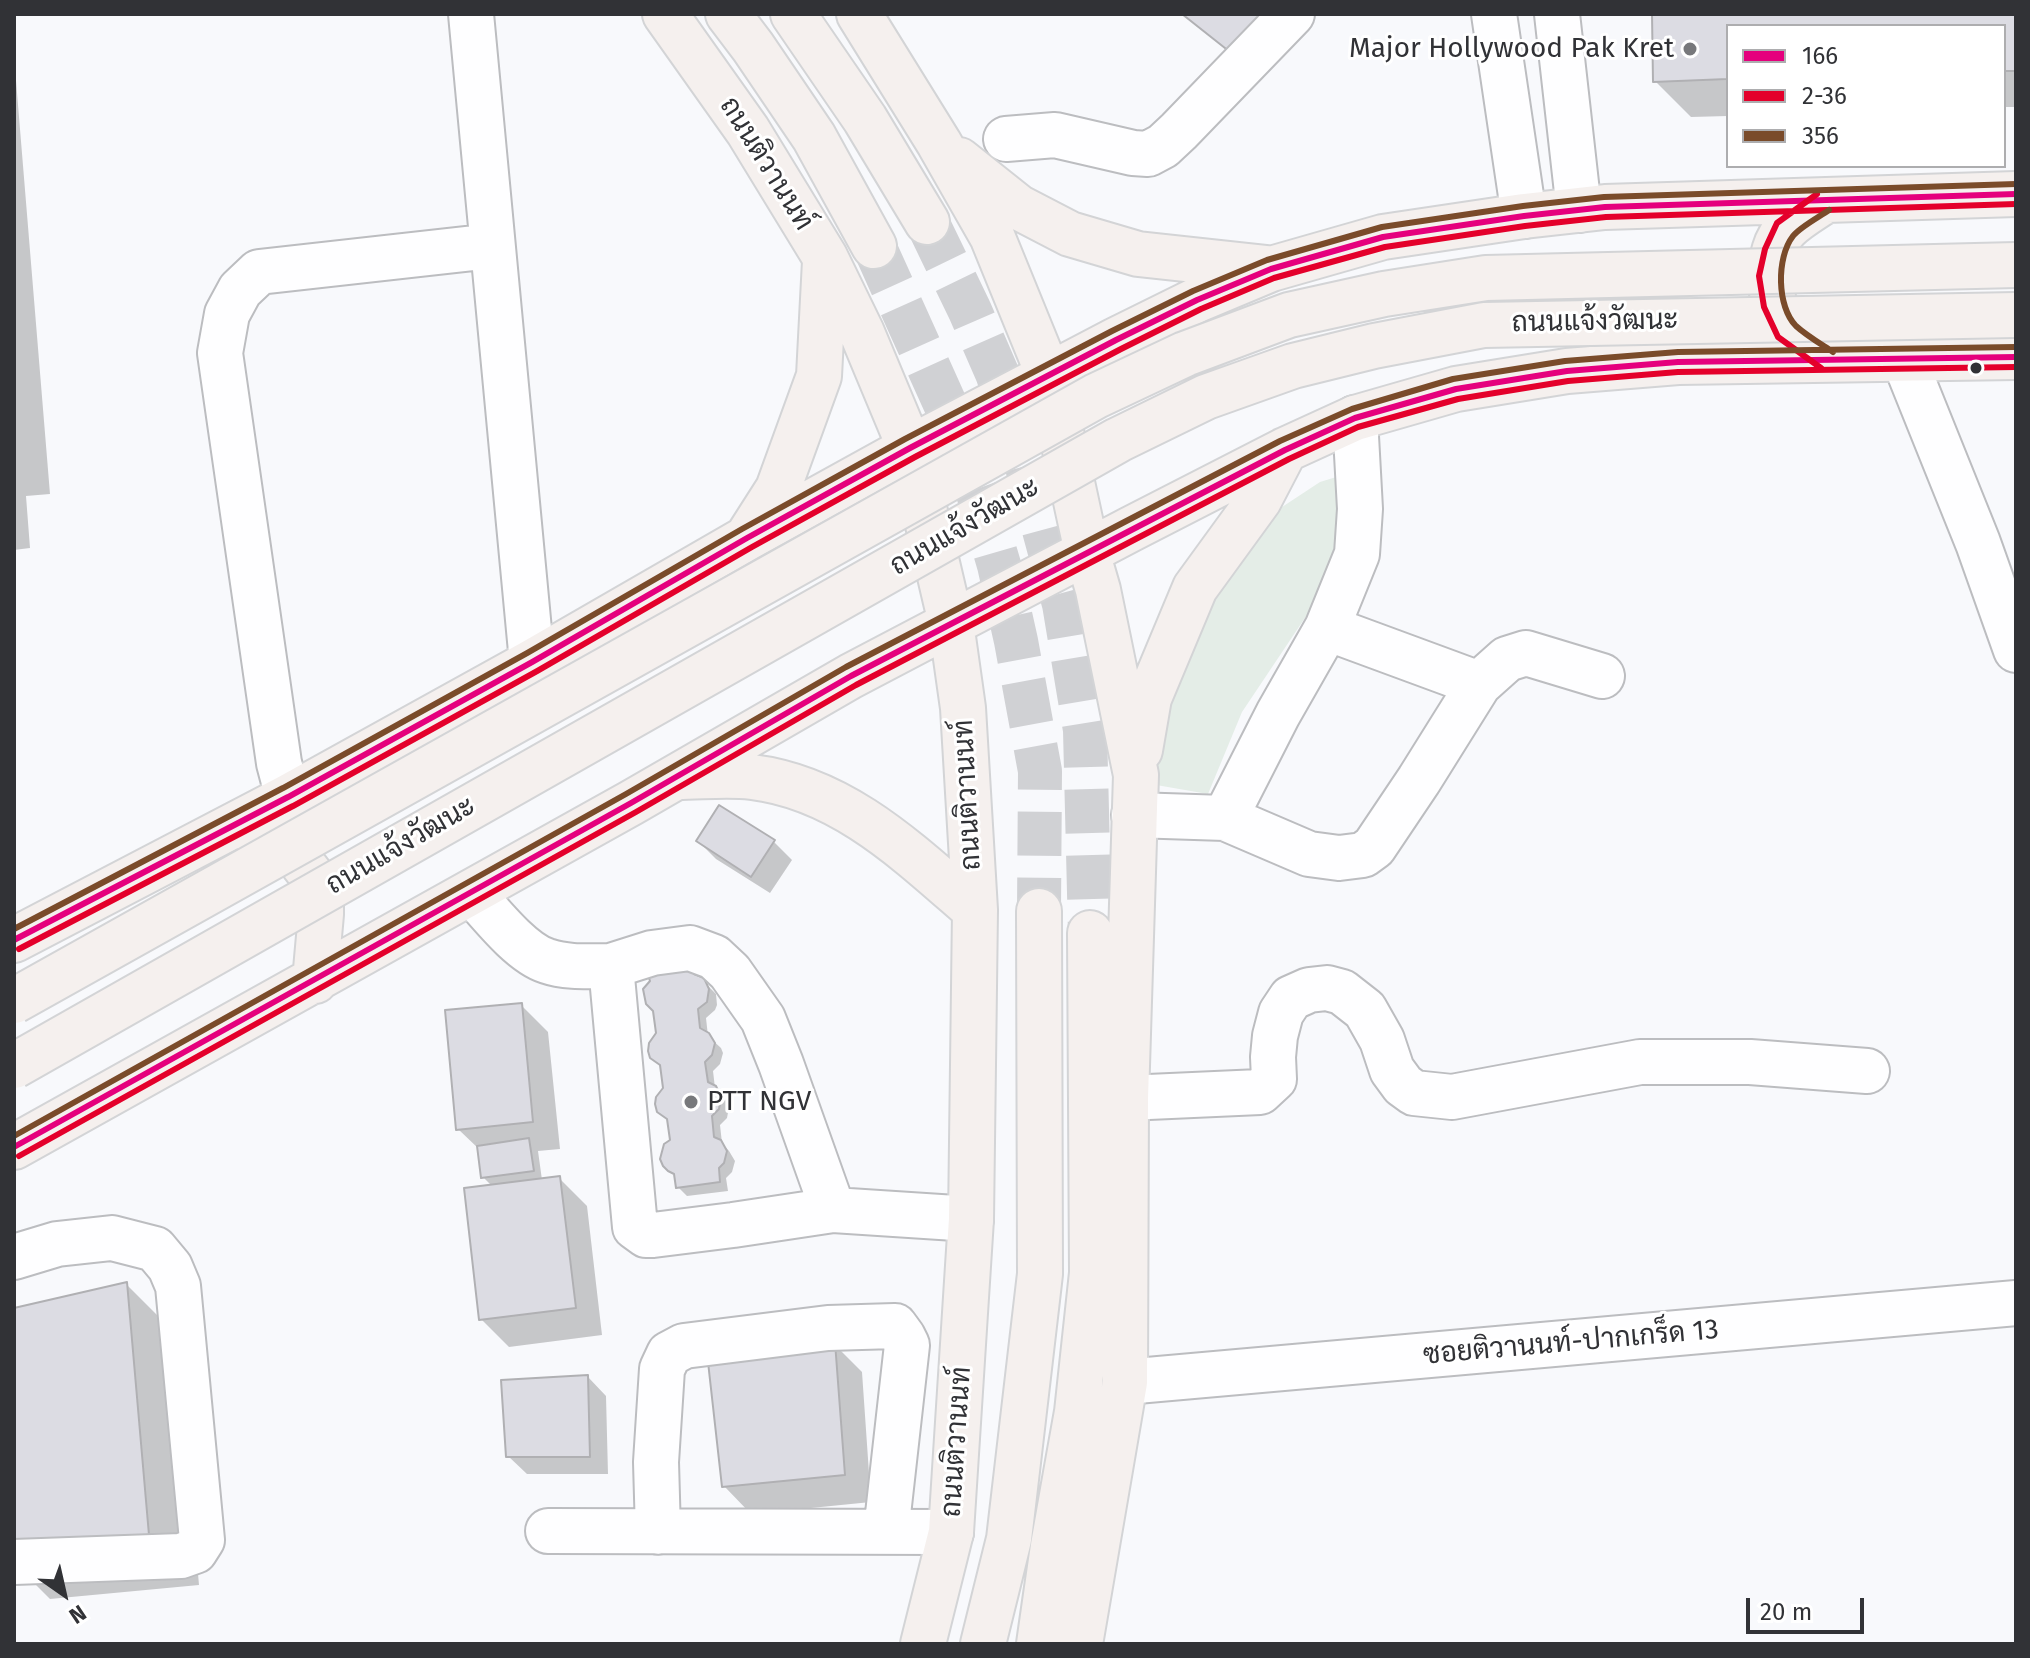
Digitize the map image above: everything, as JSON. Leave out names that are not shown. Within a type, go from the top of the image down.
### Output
[{"type":"main road","name":"ถนนติวานนท์","points":[[665,14],[748,131],[825,257],[862,333],[910,448],[951,623],[963,708],[975,910],[971,1219],[951,1532],[923,1644]]},
{"type":"main road","points":[[728,14],[814,137],[874,246]]},
{"type":"main road","points":[[793,14],[865,119],[927,222]]},
{"type":"main road","points":[[859,14],[992,236],[1049,376],[1098,590],[1135,795]]},
{"type":"main road","points":[[939,143],[1018,207],[1070,234],[1138,254],[1271,269]]},
{"type":"main road","points":[[14,940],[288,797],[910,448],[1116,340],[1197,300],[1271,269],[1383,237],[1592,209],[2016,194]]},
{"type":"main road","points":[[1823,202],[1785,229],[1774,252],[1769,276],[1774,304],[1786,331],[1827,360]]},
{"type":"main road","points":[[747,538],[778,489],[819,376],[825,257]]},
{"type":"main road","name":"ถนนแจ้งวัฒนะ","points":[[14,1001],[1096,396],[1185,354],[1289,315],[1384,294],[1486,278],[2016,265]]},
{"type":"main road","name":"ถนนแจ้งวัฒนะ","points":[[14,1066],[1118,440],[1206,397],[1293,366],[1374,346],[1484,325],[2016,315]]},
{"type":"main road","name":"ถนนแจ้งวัฒนะ","points":[[14,1147],[472,893],[851,676],[1285,450],[1355,418],[1456,389],[1567,371],[1678,362],[2016,357]]},
{"type":"main road","points":[[1080,1644],[1125,1382],[1126,1098],[1135,795],[1149,698],[1195,588],[1259,500],[1285,450]]},
{"type":"main road","points":[[677,777],[751,777],[794,786],[832,801],[903,847],[975,910]]},
{"type":"main road","points":[[216,836],[266,834],[292,850],[321,888],[315,981]]},
{"type":"main road","points":[[983,1644],[1009,1539],[1040,1274],[1039,911]]},
{"type":"main road","points":[[1039,1644],[1077,1412],[1092,1273],[1090,933]]},
{"type":"street","points":[[471,14],[532,662]]},
{"type":"street","points":[[1006,139],[1055,135],[1148,154],[1171,139],[1292,14]]},
{"type":"street","points":[[1494,14],[1524,216]]},
{"type":"street","points":[[1557,14],[1568,96],[1592,209]]},
{"type":"street","points":[[1588,14],[1595,135],[1592,209]]},
{"type":"street","points":[[1508,107],[1568,96]]},
{"type":"street","points":[[288,797],[279,763],[220,353],[227,314],[240,290],[259,272],[492,246]]},
{"type":"street","points":[[1904,359],[1978,543],[2016,650]]},
{"type":"street","points":[[1225,818],[1278,714],[1327,628],[1357,554],[1360,509],[1355,418]]},
{"type":"street","points":[[1327,628],[1479,684]]},
{"type":"street","points":[[1135,795],[1225,818],[1309,854],[1339,858],[1363,855],[1374,847],[1479,684],[1507,659],[1526,653],[1602,676]]},
{"type":"street","points":[[472,893],[515,940],[545,961],[611,966],[652,953],[690,948],[714,957],[730,972],[763,1019],[833,1210]]},
{"type":"street","points":[[611,966],[635,1227],[646,1235],[833,1210],[971,1219]]},
{"type":"street","points":[[1126,1098],[1260,1092],[1274,1079],[1275,1036],[1281,1013],[1291,998],[1309,990],[1327,988],[1342,992],[1365,1010],[1382,1040],[1392,1070],[1403,1085],[1414,1093],[1452,1097],[1640,1062],[1750,1062],[1867,1071]]},
{"type":"street","points":[[14,1257],[57,1244],[112,1238],[155,1249],[170,1267],[178,1286],[202,1540],[195,1551],[181,1556],[14,1562]]},
{"type":"street","name":"ซอยติวานนท์-ปากเกร็ด 13","points":[[1125,1382],[2016,1303]]},
{"type":"street","points":[[658,1532],[656,1462],[662,1369],[669,1354],[684,1346],[828,1328],[895,1326],[907,1345],[886,1532]]},
{"type":"street","points":[[548,1531],[951,1532]]},
{"type":"shaded area","points":[[1346,474],[1337,524],[1333,576],[1242,712],[1208,794],[1139,782],[1216,586],[1279,509],[1320,482]]},
{"type":"building","points":[[1182,14],[1268,14],[1235,56]]},
{"type":"building","name":"Major Hollywood Pak Kret","points":[[1652,14],[2016,14],[2016,71],[2006,71],[2006,24],[1726,24],[1726,79],[1653,82]]},
{"type":"building","points":[[719,805],[775,840],[751,877],[696,841]]},
{"type":"building","points":[[693,968],[694,974],[704,978],[709,989],[707,1002],[698,1009],[700,1028],[709,1033],[715,1043],[712,1055],[705,1062],[708,1082],[716,1086],[721,1097],[719,1109],[712,1116],[714,1137],[721,1140],[727,1151],[719,1168],[720,1182],[676,1188],[674,1174],[663,1166],[660,1159],[664,1144],[670,1140],[667,1119],[657,1112],[655,1104],[663,1088],[660,1065],[650,1058],[648,1051],[656,1033],[653,1011],[646,1004],[643,989],[650,981],[648,975]]},
{"type":"building","points":[[522,1003],[533,1122],[456,1130],[445,1010]]},
{"type":"building","points":[[529,1138],[534,1171],[481,1178],[477,1146]]},
{"type":"building","points":[[560,1176],[576,1308],[479,1320],[464,1188]]},
{"type":"building","points":[[127,1282],[149,1535],[14,1548],[14,1308]]},
{"type":"building","points":[[835,1342],[845,1475],[722,1487],[707,1353]]},
{"type":"building","points":[[588,1375],[590,1457],[506,1457],[501,1380]]},
{"type":"tunnel","points":[[927,222],[997,373],[1017,430],[1064,604],[1085,730],[1090,933]]},
{"type":"tunnel","points":[[874,246],[947,408],[977,490],[999,565],[1040,771],[1039,911]]},
{"type":"transit line","name":"356","points":[[14,929],[283,788],[905,439],[1112,331],[1193,291],[1267,260],[1382,227],[1604,197],[2016,184]]},
{"type":"transit line","name":"2-36","points":[[1817,194],[1777,223],[1765,249],[1759,276],[1764,307],[1778,337],[1821,368]]},
{"type":"transit line","name":"166","points":[[14,940],[288,797],[910,448],[1116,340],[1197,300],[1271,269],[1383,237],[1605,207],[2016,194]]},
{"type":"transit line","name":"2-36","points":[[19,949],[293,806],[915,457],[1201,309],[1274,278],[1385,247],[1606,217],[2016,204]]},
{"type":"transit line","name":"356","points":[[1829,210],[1793,236],[1787,245],[1781,282],[1790,318],[1800,330],[1833,352]]},
{"type":"transit line","name":"356","points":[[14,1136],[626,794],[846,667],[1280,441],[1352,409],[1453,379],[1565,361],[1678,352],[2016,347]]},
{"type":"transit line","name":"166","points":[[14,1147],[631,803],[851,676],[1285,450],[1355,418],[1456,389],[1567,371],[1678,362],[2016,357]]},
{"type":"transit line","name":"2-36","points":[[19,1156],[636,812],[856,685],[1289,459],[1358,427],[1458,399],[1568,381],[1678,372],[2016,367]]},
{"type":"place","name":"Major Hollywood Pak Kret","points":[[1690,49]]},
{"type":"place","name":"PTT NGV","points":[[691,1102]]}]
